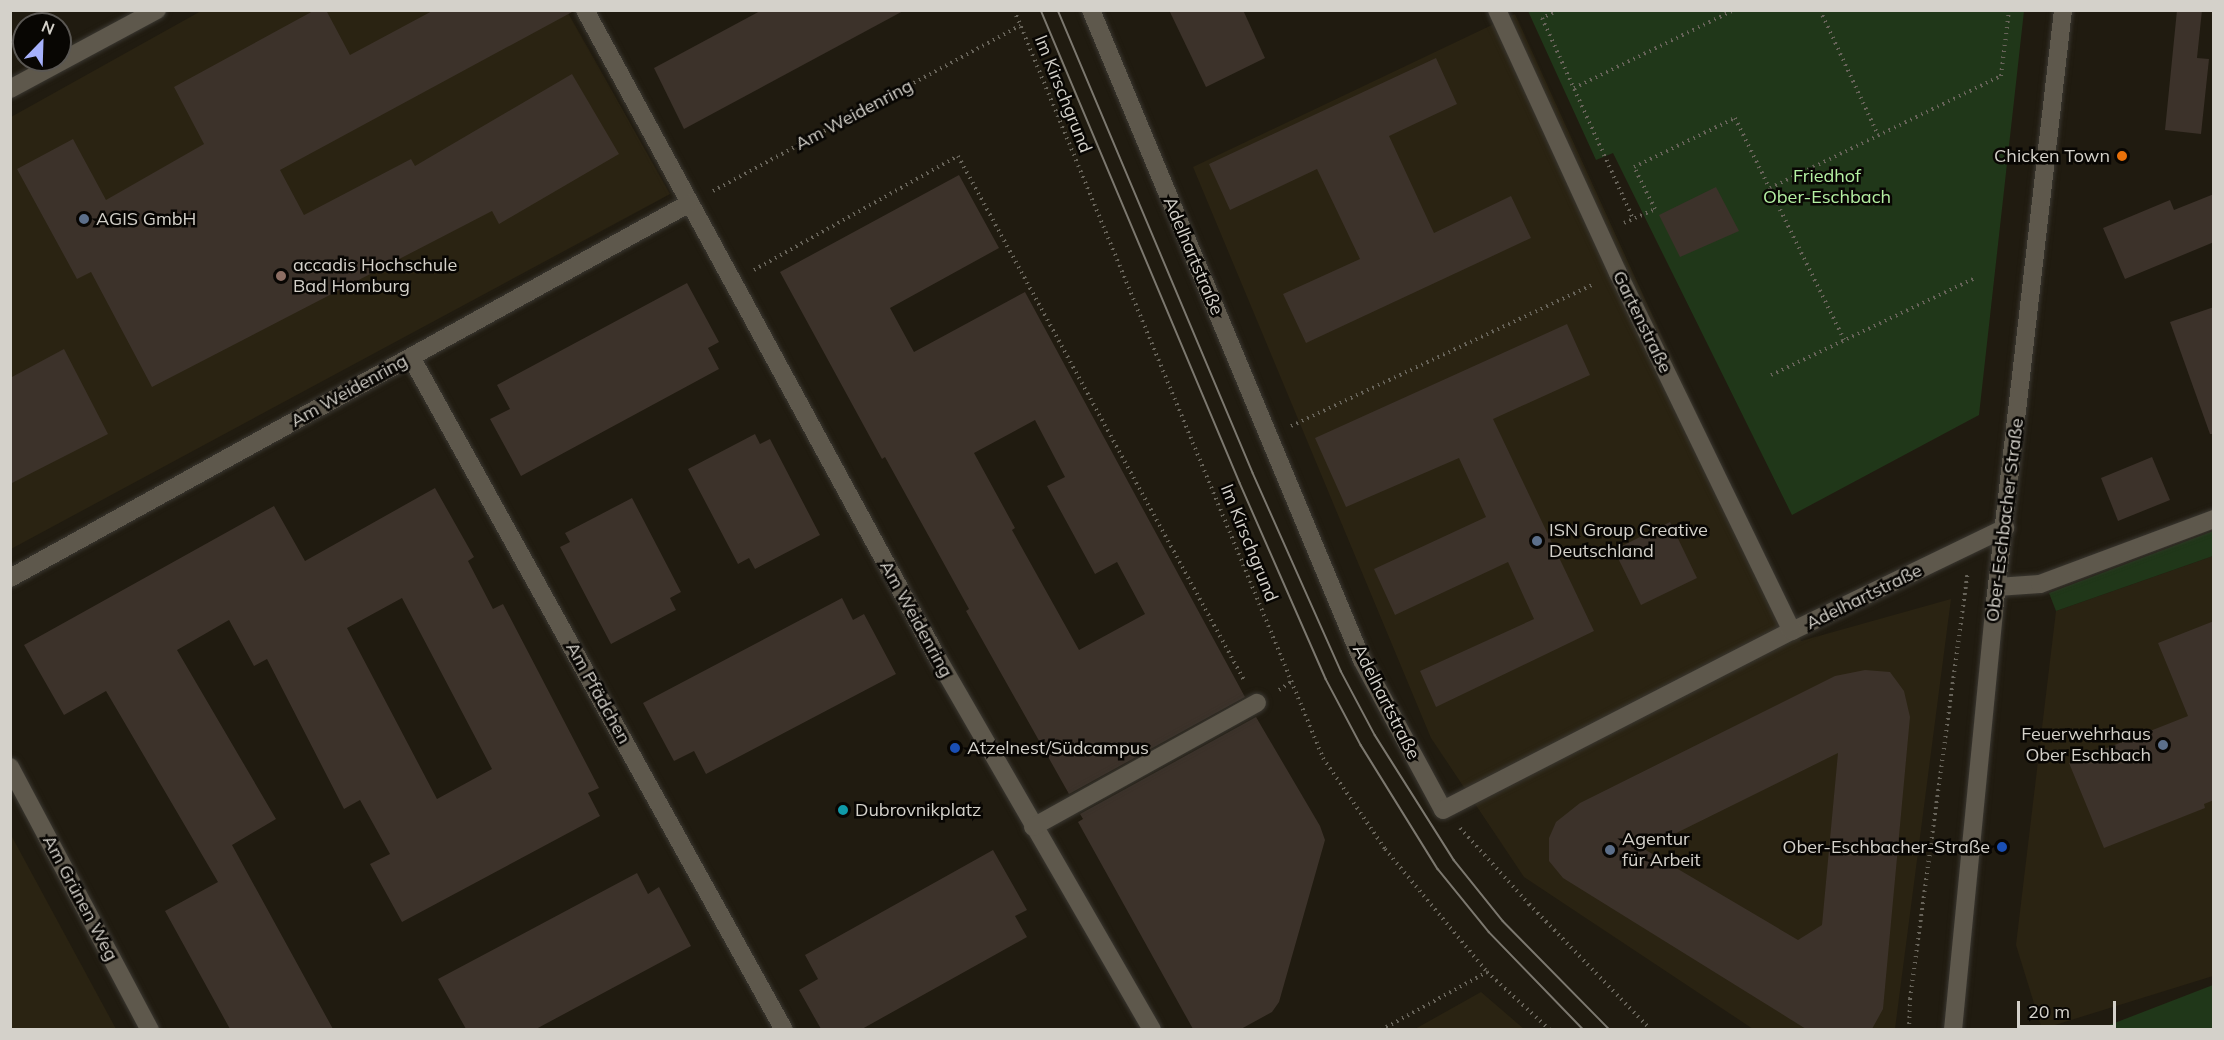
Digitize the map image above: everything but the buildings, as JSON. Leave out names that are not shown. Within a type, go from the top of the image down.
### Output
[{"type":"street","points":[[10,89],[157,10]]},
{"type":"street","points":[[585,10],[688,204]]},
{"type":"street","name":"Adelhartstraße","points":[[1091,10],[1362,660],[1443,810],[1792,631],[2006,528]]},
{"type":"street","name":"Gartenstraße","points":[[1497,10],[1618,273],[1792,631]]},
{"type":"street","name":"Ober-Eschbacher Straße","points":[[1953,1029],[1997,587],[2006,528],[2063,10]]},
{"type":"street","name":"Am Weidenring","points":[[10,578],[688,204],[1033,827],[1152,1029]]},
{"type":"street","name":"Am Pfädchen","points":[[411,357],[784,1029]]},
{"type":"street","points":[[1997,587],[2040,584],[2214,519]]},
{"type":"street","points":[[1033,827],[1253,696]]},
{"type":"street","name":"Am Grünen Weg","points":[[10,767],[150,1029]]},
{"type":"path","name":"Im Kirschgrund","points":[[1014,10],[1323,758],[1385,849],[1487,972],[1550,1029]]},
{"type":"path","points":[[1557,10],[1542,18],[1633,219]]},
{"type":"path","points":[[1574,88],[1734,10]]},
{"type":"path","points":[[1820,10],[1878,135]]},
{"type":"path","points":[[1770,188],[2001,76],[2008,10]]},
{"type":"path","name":"Am Weidenring","points":[[688,204],[1020,26]]},
{"type":"path","points":[[1600,234],[1655,209],[1634,167],[1736,118],[1844,340]]},
{"type":"path","points":[[731,282],[958,156],[1253,696]]},
{"type":"path","points":[[1269,436],[1618,273]]},
{"type":"path","points":[[1771,375],[1975,278]]},
{"type":"path","points":[[1909,1029],[1911,987],[1971,545]]},
{"type":"path","points":[[1443,810],[1529,904],[1651,1029]]},
{"type":"path","points":[[1381,1029],[1487,972]]},
{"type":"shaded area","points":[[201,11],[567,11],[670,194],[11,549],[11,117]]},
{"type":"shaded area","points":[[1515,14],[1801,641],[1951,599],[1895,1029],[1753,1029],[1524,877],[1431,738],[1193,167]]},
{"type":"shaded area","points":[[2213,556],[2213,976],[2042,1029],[2016,945],[2056,611]]},
{"type":"shaded area","points":[[11,835],[116,1029],[11,1029]]},
{"type":"shaded area","points":[[1481,992],[1524,1029],[1415,1029]]},
{"type":"green space","name":"Friedhof Ober-Eschbach","points":[[1528,11],[2024,11],[1979,415],[1792,515],[1613,153],[1596,160]]},
{"type":"green space","points":[[2213,531],[2213,556],[2056,611],[2049,593]]},
{"type":"green space","points":[[2213,985],[2213,1029],[2099,1029]]},
{"type":"tram line","points":[[1041,10],[1240,483],[1326,679],[1361,745],[1438,869],[1489,932],[1584,1030]]},
{"type":"tram line","points":[[1058,10],[1253,473],[1341,671],[1375,735],[1454,860],[1503,921],[1610,1030]]},
{"type":"place","name":"Chicken Town","points":[[2122,156]]},
{"type":"place","name":"AGIS GmbH","points":[[84,219]]},
{"type":"place","name":"accadis Hochschule Bad Homburg","points":[[281,276]]},
{"type":"place","name":"ISN Group Creative Deutschland","points":[[1537,541]]},
{"type":"place","name":"Feuerwehrhaus Ober Eschbach","points":[[2163,745]]},
{"type":"place","name":"Atzelnest/Südcampus","points":[[955,748]]},
{"type":"place","name":"Dubrovnikplatz","points":[[843,810]]},
{"type":"place","name":"Ober-Eschbacher-Straße","points":[[2002,847]]},
{"type":"place","name":"Agentur für Arbeit","points":[[1610,850]]}]
